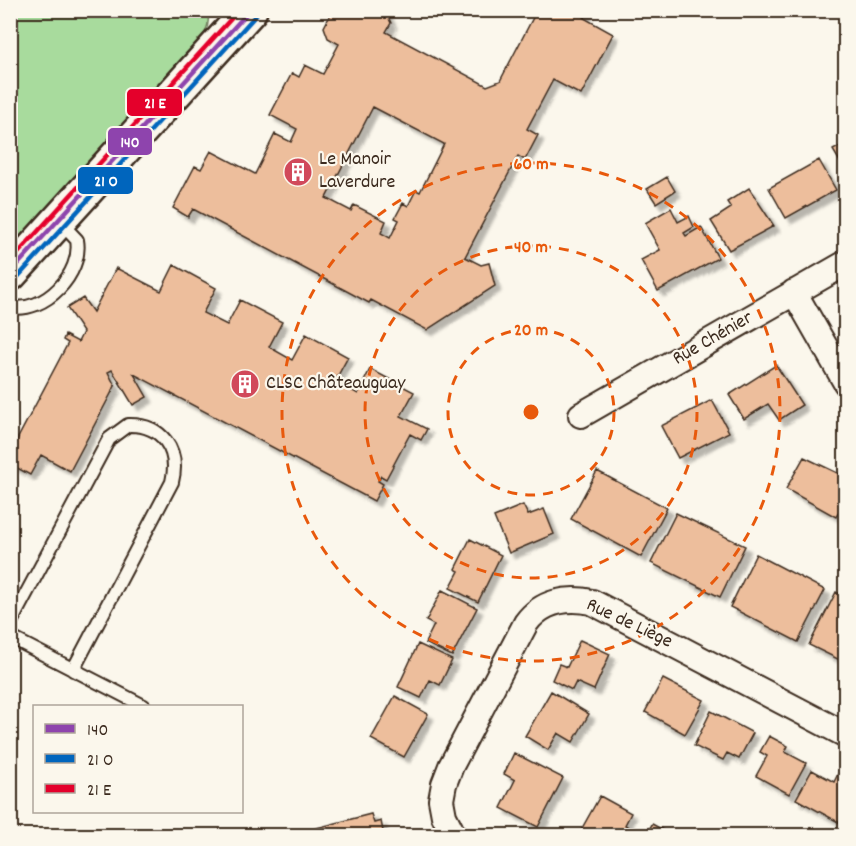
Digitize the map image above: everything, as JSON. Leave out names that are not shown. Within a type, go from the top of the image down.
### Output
[{"type":"street","points":[[10,274],[250,10]]},
{"type":"street","name":"Rue Chénier","points":[[581,415],[846,263]]},
{"type":"street","points":[[794,292],[846,383]]},
{"type":"street","name":"Rue de Liège","points":[[454,836],[444,816],[441,800],[449,770],[526,623],[533,614],[556,602],[570,599],[592,602],[846,735]]},
{"type":"lane","points":[[10,307],[22,308],[43,300],[61,286],[73,270],[77,258],[77,240],[59,221]]},
{"type":"lane","points":[[10,624],[109,439],[128,425],[151,427],[162,434],[170,445],[174,458],[172,482],[73,670]]},
{"type":"lane","points":[[10,637],[142,705]]},
{"type":"green space","points":[[11,11],[208,11],[209,19],[201,40],[11,250]]},
{"type":"building","name":"Le Manoir Laverdure","points":[[333,10],[385,10],[391,23],[386,32],[487,86],[500,81],[537,10],[588,10],[584,18],[613,34],[581,95],[553,80],[527,129],[538,135],[525,160],[518,156],[465,257],[481,265],[489,263],[495,286],[427,330],[371,300],[369,303],[193,209],[188,217],[173,208],[195,166],[201,169],[211,151],[255,174],[275,134],[291,142],[297,129],[270,115],[292,73],[299,77],[305,65],[323,74],[339,44],[328,38],[324,27]],"holes":[[[373,107],[444,144],[420,192],[416,190],[408,206],[403,203],[395,218],[399,220],[390,238],[381,233],[386,221],[354,205],[351,211],[326,198]]]},
{"type":"building","points":[[846,143],[846,172],[833,150]]},
{"type":"building","points":[[819,160],[836,190],[786,218],[769,188]]},
{"type":"building","points":[[667,177],[675,191],[656,203],[647,189]]},
{"type":"building","points":[[749,188],[774,226],[729,250],[711,221],[731,208],[727,202]]},
{"type":"building","points":[[671,208],[678,222],[689,216],[694,227],[684,233],[686,236],[701,227],[718,258],[658,291],[641,260],[660,250],[645,223]]},
{"type":"building","name":"CLSC Châteauguay","points":[[174,265],[216,288],[203,313],[227,325],[240,300],[282,322],[269,347],[292,360],[306,334],[348,357],[335,381],[358,394],[370,369],[414,392],[401,416],[427,429],[421,440],[410,434],[386,479],[381,476],[378,481],[383,484],[374,501],[134,374],[147,397],[133,405],[112,370],[108,372],[115,386],[70,471],[41,455],[30,475],[10,464],[10,453],[68,343],[63,340],[65,335],[78,342],[83,332],[67,308],[83,298],[93,312],[116,268],[161,291]]},
{"type":"building","points":[[776,365],[802,405],[779,420],[768,404],[744,419],[729,395]]},
{"type":"building","points":[[712,400],[729,432],[678,458],[661,426]]},
{"type":"building","points":[[804,457],[846,477],[846,501],[836,517],[786,489]]},
{"type":"building","points":[[597,471],[667,508],[641,557],[571,519]]},
{"type":"building","points":[[523,505],[528,515],[544,509],[554,534],[509,553],[494,517]]},
{"type":"building","points":[[676,513],[745,546],[720,597],[651,563]]},
{"type":"building","points":[[470,539],[501,555],[478,602],[450,588],[459,571],[455,569]]},
{"type":"building","points":[[756,554],[825,590],[798,642],[730,607]]},
{"type":"building","points":[[442,590],[477,608],[452,656],[425,643],[434,625],[426,621]]},
{"type":"building","points":[[836,592],[846,597],[846,663],[809,645]]},
{"type":"building","points":[[580,640],[610,654],[594,690],[576,682],[572,690],[552,680],[559,664],[567,667]]},
{"type":"building","points":[[418,644],[452,660],[440,685],[430,680],[421,698],[398,687]]},
{"type":"building","points":[[663,679],[704,700],[685,734],[645,712]]},
{"type":"building","points":[[551,691],[589,714],[573,742],[558,733],[548,750],[525,736]]},
{"type":"building","points":[[395,696],[428,714],[404,757],[371,739]]},
{"type":"building","points":[[711,711],[753,733],[739,759],[727,753],[723,760],[694,746]]},
{"type":"building","points":[[769,736],[788,746],[785,752],[806,763],[789,794],[756,776],[767,756],[760,752]]},
{"type":"building","points":[[514,753],[563,778],[538,827],[501,808],[515,780],[504,774]]},
{"type":"building","points":[[812,770],[834,782],[839,772],[846,775],[846,813],[840,823],[796,799]]},
{"type":"building","points":[[600,796],[631,813],[625,825],[632,829],[628,836],[591,836],[581,830]]},
{"type":"building","points":[[371,814],[374,823],[381,821],[384,836],[302,836],[301,832]]},
{"type":"building","points":[[652,824],[674,836],[646,836]]},
{"type":"transit line","points":[[10,262],[239,10]]},
{"type":"transit line","name":"140","points":[[10,273],[250,10]]},
{"type":"transit line","points":[[16,279],[256,15]]},
{"type":"place","name":"Le Manoir Laverdure","points":[[298,172]]},
{"type":"place","name":"CLSC Châteauguay","points":[[245,384]]}]
